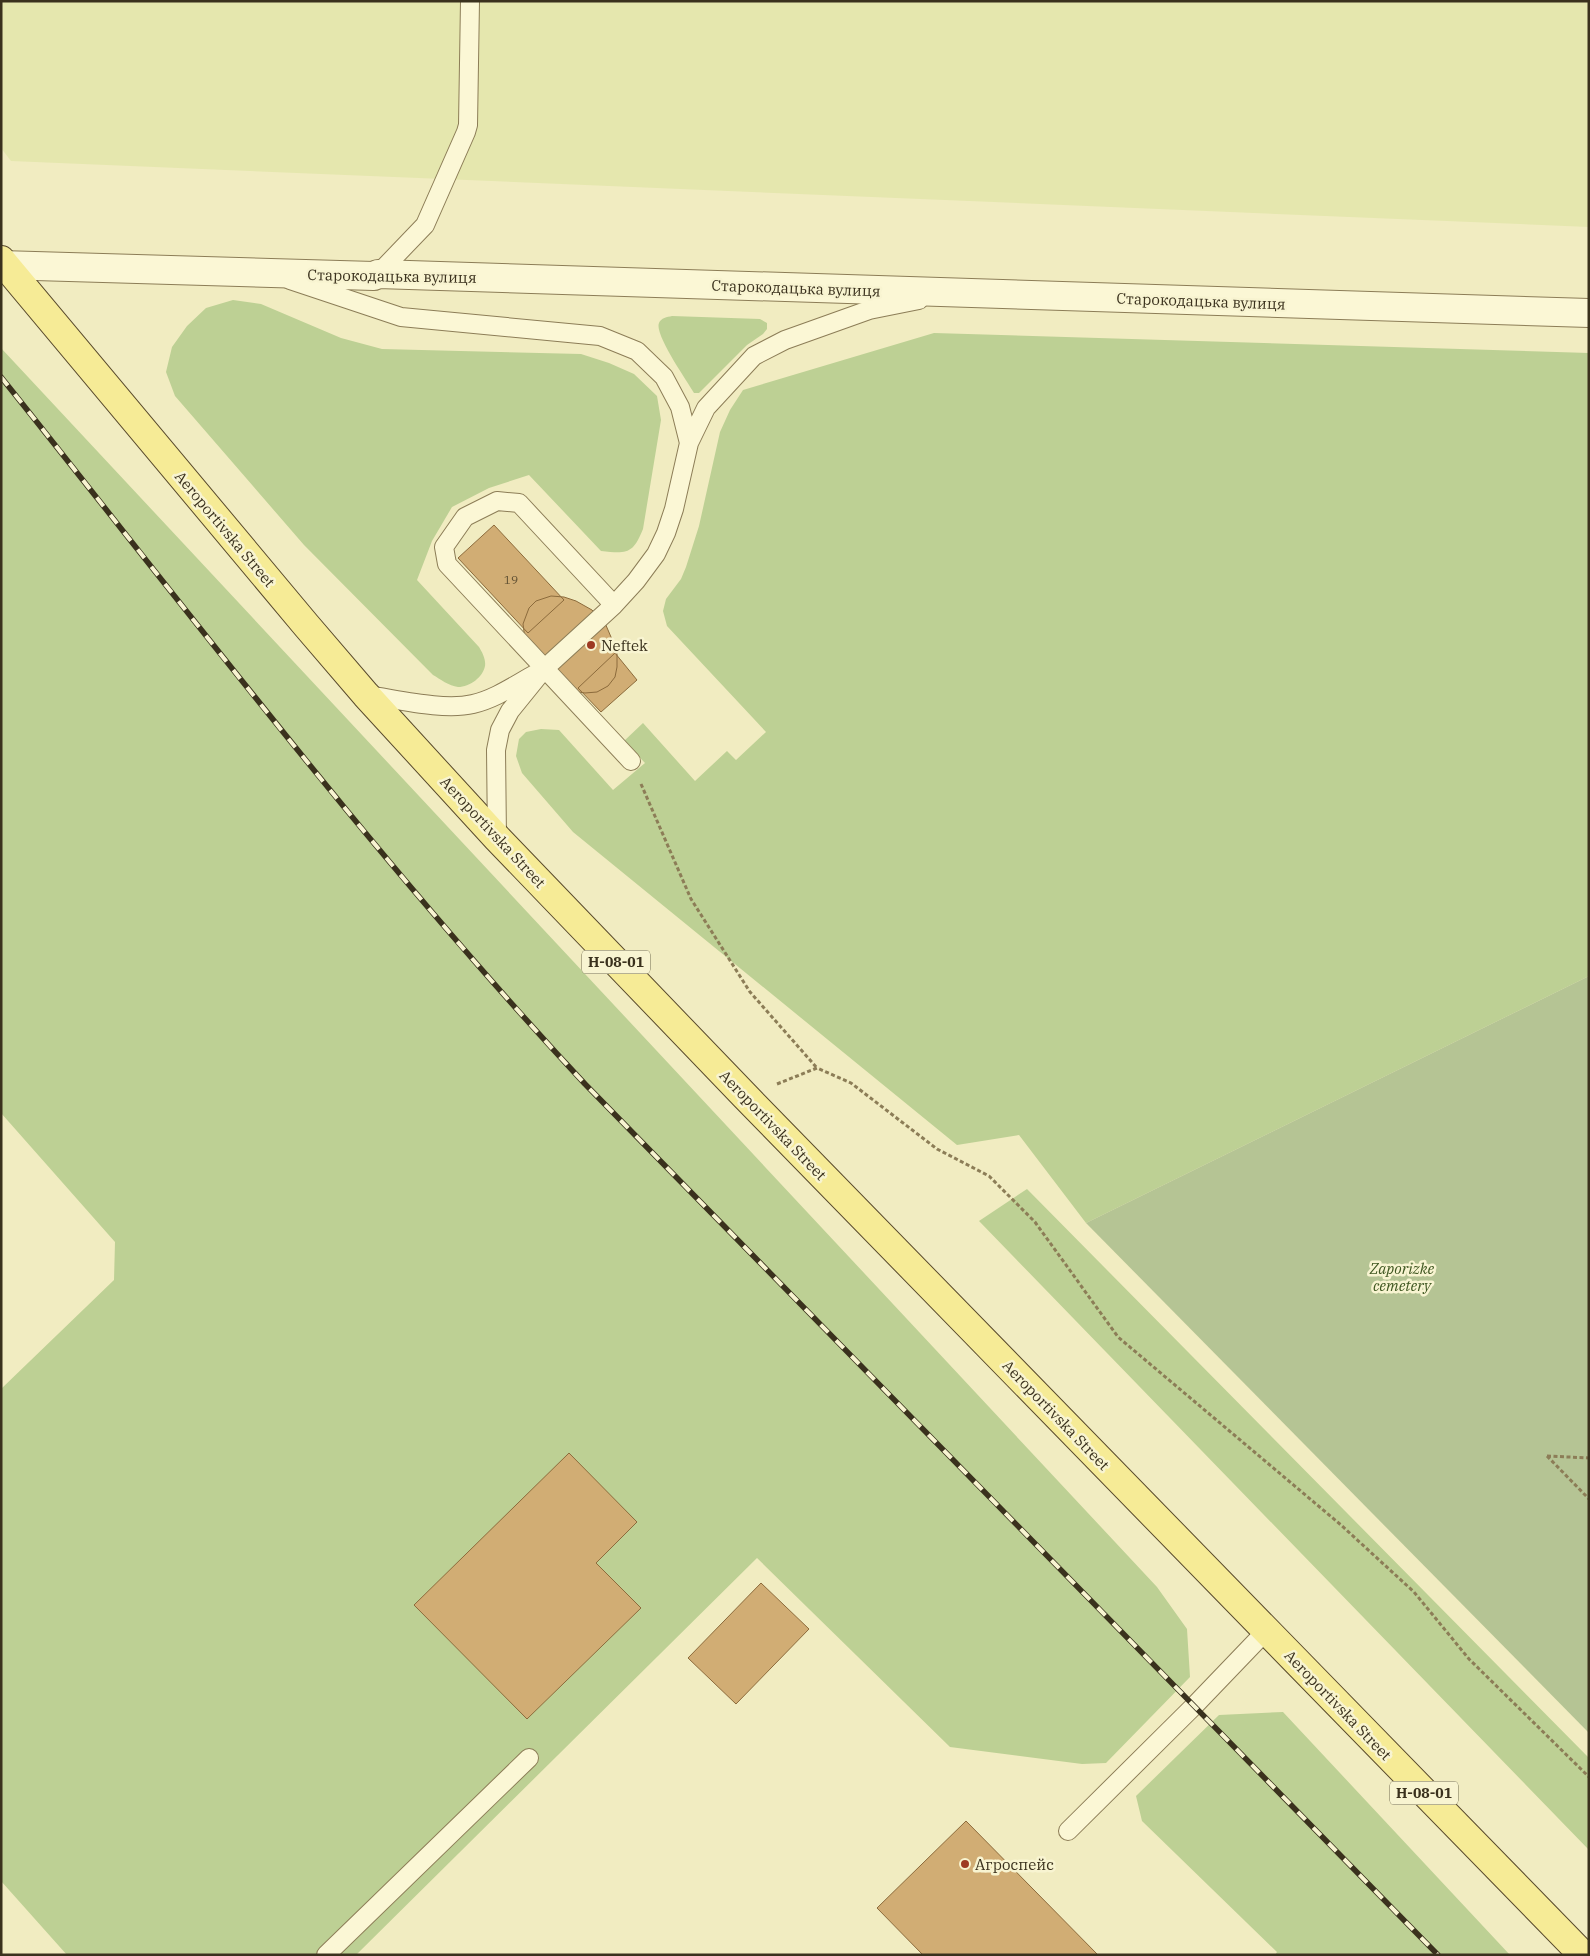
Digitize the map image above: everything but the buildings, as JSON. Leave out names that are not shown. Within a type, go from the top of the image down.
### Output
[{"type":"main road","name":"Aeroportivska Street","points":[[2,263],[366,695],[497,838],[745,1096],[1583,1955]]},
{"type":"street","name":"Старокодацька вулиця","points":[[2,263],[267,273],[374,276],[378,274],[1589,313]]},
{"type":"lane","points":[[378,274],[425,225],[466,132],[468,125],[470,1]]},
{"type":"lane","points":[[267,273],[401,317],[600,336],[637,351],[664,377],[680,406],[688,443]]},
{"type":"lane","points":[[497,838],[496,750],[500,730],[510,712],[544,669],[614,605],[636,582],[656,554],[674,509],[688,443],[706,408],[754,356],[785,340],[869,310],[954,293]]},
{"type":"lane","points":[[614,605],[519,503],[497,501],[465,517],[444,547],[447,564],[631,761]]},
{"type":"lane","points":[[366,695],[450,706],[472,704],[492,698],[544,669]]},
{"type":"lane","points":[[1068,1831],[1266,1631]]},
{"type":"lane","points":[[326,1955],[529,1758]]},
{"type":"path","points":[[631,761],[691,899],[750,992],[817,1068],[851,1083],[937,1149],[989,1176],[1035,1222],[1118,1337],[1340,1525],[1414,1592],[1469,1659],[1589,1777]]},
{"type":"path","points":[[745,1096],[817,1068]]},
{"type":"path","points":[[1589,1458],[1547,1456],[1589,1499]]},
{"type":"green space","points":[[1,1],[1589,1],[1589,227],[11,161],[1,148]]},
{"type":"green space","points":[[233,300],[261,304],[341,338],[382,349],[581,354],[634,374],[657,396],[661,420],[643,529],[636,543],[632,548],[623,552],[601,551],[529,475],[489,488],[452,507],[432,541],[417,580],[479,647],[485,666],[479,677],[463,687],[448,684],[433,675],[304,545],[175,396],[166,372],[172,347],[187,326],[206,308]]},
{"type":"green space","points":[[672,316],[760,319],[767,323],[767,329],[747,345],[699,393],[694,393],[661,337],[659,323],[664,318]]},
{"type":"green space","points":[[934,333],[1589,353],[1589,976],[1086,1223],[1019,1135],[957,1145],[573,832],[522,773],[516,756],[519,739],[526,732],[541,729],[559,730],[613,790],[645,763],[624,741],[643,723],[695,781],[727,751],[736,760],[766,732],[667,626],[663,611],[666,599],[681,579],[686,567],[699,526],[720,432],[730,410],[743,390]]},
{"type":"green space","points":[[1,348],[1157,1587],[1187,1629],[1190,1677],[1106,1763],[1082,1764],[950,1747],[757,1558],[356,1955],[67,1955],[1,1881],[1,1389],[114,1280],[115,1242],[1,1113]]},
{"type":"green space","name":"Zaporizke cemetery","points":[[1589,976],[1589,1733],[1086,1223]]},
{"type":"green space","points":[[1027,1189],[1589,1758],[1589,1850],[979,1221]]},
{"type":"green space","points":[[1283,1712],[1510,1955],[1275,1955],[1277,1952],[1142,1821],[1136,1796],[1219,1715]]},
{"type":"railway","points":[[1,377],[359,825],[508,999],[585,1084],[1438,1955]]},
{"type":"place","name":"Neftek","points":[[591,645]]},
{"type":"place","name":"Агроспейс","points":[[965,1864]]}]
